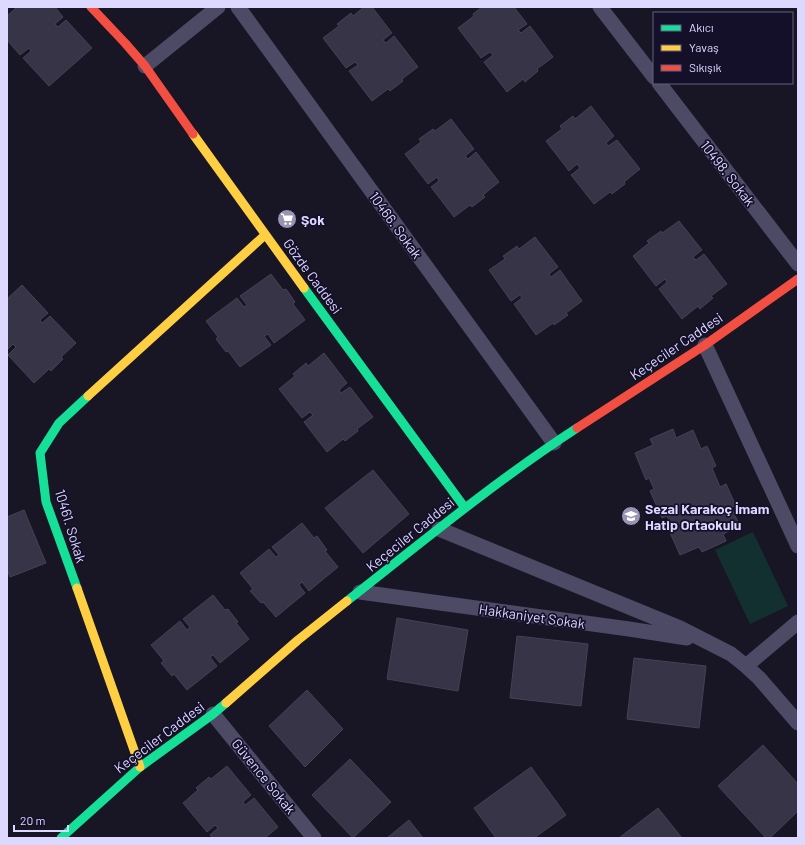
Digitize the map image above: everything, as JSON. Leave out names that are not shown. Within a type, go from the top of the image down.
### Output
[{"type":"street","name":"Gözde Caddesi","points":[[91,7],[145,66],[265,235],[465,508]]},
{"type":"street","points":[[145,66],[218,7]]},
{"type":"street","name":"10466. Sokak","points":[[238,7],[554,443]]},
{"type":"street","points":[[600,7],[653,76]]},
{"type":"street","name":"10498. Sokak","points":[[660,84],[798,264]]},
{"type":"street","name":"10461. Sokak","points":[[140,767],[46,502],[40,453],[59,423],[265,235]]},
{"type":"street","name":"Keçeciler Caddesi","points":[[61,838],[140,767],[213,714],[298,640],[465,508],[554,443],[705,345],[798,279]]},
{"type":"street","points":[[705,345],[798,546]]},
{"type":"street","name":"Hakkaniyet Sokak","points":[[439,529],[680,628],[731,654],[746,666],[770,690],[798,723]]},
{"type":"street","name":"Hakkaniyet Sokak","points":[[360,592],[705,641]]},
{"type":"street","points":[[746,666],[798,622]]},
{"type":"street","name":"Güvence Sokak","points":[[213,714],[314,838]]},
{"type":"green space","points":[[753,532],[788,606],[750,624],[715,550]]},
{"type":"building","points":[[17,7],[55,7],[63,17],[55,24],[58,27],[66,20],[92,48],[49,86],[23,58],[31,51],[29,48],[20,55],[7,40],[7,16]]},
{"type":"building","points":[[364,7],[372,7],[392,33],[383,40],[386,43],[394,36],[418,67],[402,79],[403,81],[390,91],[388,89],[372,101],[349,71],[358,65],[355,62],[346,68],[323,38],[339,26],[337,24],[351,13],[353,16]]},
{"type":"building","points":[[482,7],[514,7],[527,24],[518,30],[521,33],[530,26],[553,57],[537,69],[538,71],[525,82],[523,79],[507,92],[484,62],[493,55],[490,52],[481,58],[458,28],[474,16],[473,14]]},
{"type":"building","points":[[591,106],[614,136],[606,143],[608,146],[617,140],[640,169],[612,194],[610,192],[594,204],[571,175],[580,168],[577,164],[569,171],[546,141],[562,129],[560,126],[573,116],[575,119]]},
{"type":"building","points":[[451,119],[474,149],[465,156],[468,159],[476,152],[499,182],[483,195],[485,197],[472,207],[470,205],[454,217],[431,187],[439,181],[437,177],[428,184],[405,154],[421,142],[419,139],[433,129],[435,131]]},
{"type":"building","points":[[679,221],[702,250],[693,257],[696,260],[704,254],[727,284],[711,296],[713,298],[700,309],[698,306],[682,319],[659,289],[667,282],[665,279],[656,286],[633,256],[649,243],[647,241]]},
{"type":"building","points":[[535,237],[558,267],[549,274],[551,277],[560,270],[582,301],[566,313],[568,315],[536,335],[514,304],[522,298],[520,295],[511,301],[489,270],[505,259],[503,256],[517,246],[519,249]]},
{"type":"building","points":[[271,274],[283,290],[286,289],[295,302],[293,304],[305,320],[274,343],[268,334],[264,336],[271,345],[240,367],[228,351],[226,352],[216,339],[218,337],[206,321],[237,298],[244,307],[247,305],[240,296]]},
{"type":"building","points":[[22,285],[48,313],[40,320],[42,323],[50,316],[76,343],[61,357],[63,359],[51,371],[49,369],[34,383],[8,355],[16,347],[13,344],[7,350],[7,299]]},
{"type":"building","points":[[324,353],[347,383],[339,390],[341,393],[350,387],[373,417],[357,429],[358,431],[345,441],[343,439],[327,452],[304,422],[313,415],[310,412],[302,418],[279,389],[295,376],[293,374],[306,363],[308,366]]},
{"type":"building","points":[[673,429],[676,438],[693,430],[701,449],[707,446],[716,466],[712,468],[720,487],[726,484],[736,506],[731,507],[740,526],[723,534],[726,541],[702,552],[699,547],[680,555],[668,528],[672,527],[667,516],[662,518],[650,491],[654,489],[649,478],[646,480],[635,453],[653,445],[650,439]]},
{"type":"building","points":[[373,470],[409,514],[363,553],[325,508]]},
{"type":"building","points":[[24,510],[46,563],[10,577],[7,569],[7,517]]},
{"type":"building","points":[[302,523],[314,538],[317,536],[327,550],[325,551],[338,567],[309,591],[302,582],[299,585],[305,593],[276,617],[263,602],[261,603],[250,591],[253,589],[240,573],[269,549],[276,557],[279,555],[272,547]]},
{"type":"building","points":[[213,595],[225,610],[228,609],[238,622],[236,623],[249,639],[220,663],[213,655],[210,657],[217,666],[187,690],[174,674],[172,676],[161,663],[164,661],[151,645],[180,621],[187,630],[190,627],[183,619]]},
{"type":"building","points":[[397,618],[468,630],[458,691],[387,679]]},
{"type":"building","points":[[517,636],[588,644],[581,706],[510,698]]},
{"type":"building","points":[[634,658],[706,666],[699,728],[627,719]]},
{"type":"building","points":[[307,690],[343,729],[305,767],[269,726]]},
{"type":"building","points":[[763,745],[798,784],[798,811],[770,838],[766,838],[718,786]]},
{"type":"building","points":[[350,759],[391,802],[353,838],[312,795]]},
{"type":"building","points":[[227,766],[251,795],[243,802],[245,805],[254,798],[278,827],[265,838],[213,838],[210,835],[218,828],[215,825],[207,832],[183,803],[198,790],[196,788],[209,777],[211,779]]},
{"type":"building","points":[[531,767],[566,815],[534,838],[496,838],[474,808]]},
{"type":"building","points":[[658,808],[682,838],[619,838]]},
{"type":"building","points":[[409,820],[423,838],[387,838]]},
{"type":"traffic: fast","points":[[304,288],[465,508]]},
{"type":"traffic: fast","points":[[77,588],[46,502],[40,453],[59,423],[88,396]]},
{"type":"traffic: fast","points":[[347,601],[489,490],[577,428]]},
{"type":"traffic: fast","points":[[61,838],[140,767],[226,703]]},
{"type":"traffic: slow","points":[[193,134],[304,288]]},
{"type":"traffic: slow","points":[[88,396],[265,235]]},
{"type":"traffic: slow","points":[[77,588],[140,767]]},
{"type":"traffic: slow","points":[[226,703],[298,640],[347,601]]},
{"type":"traffic: jam","points":[[91,7],[145,66],[193,134]]},
{"type":"traffic: jam","points":[[577,428],[705,345],[798,279]]},
{"type":"place","name":"Şok","points":[[287,219]]},
{"type":"place","name":"Sezai Karakoç İmam Hatip Ortaokulu","points":[[631,516]]}]
